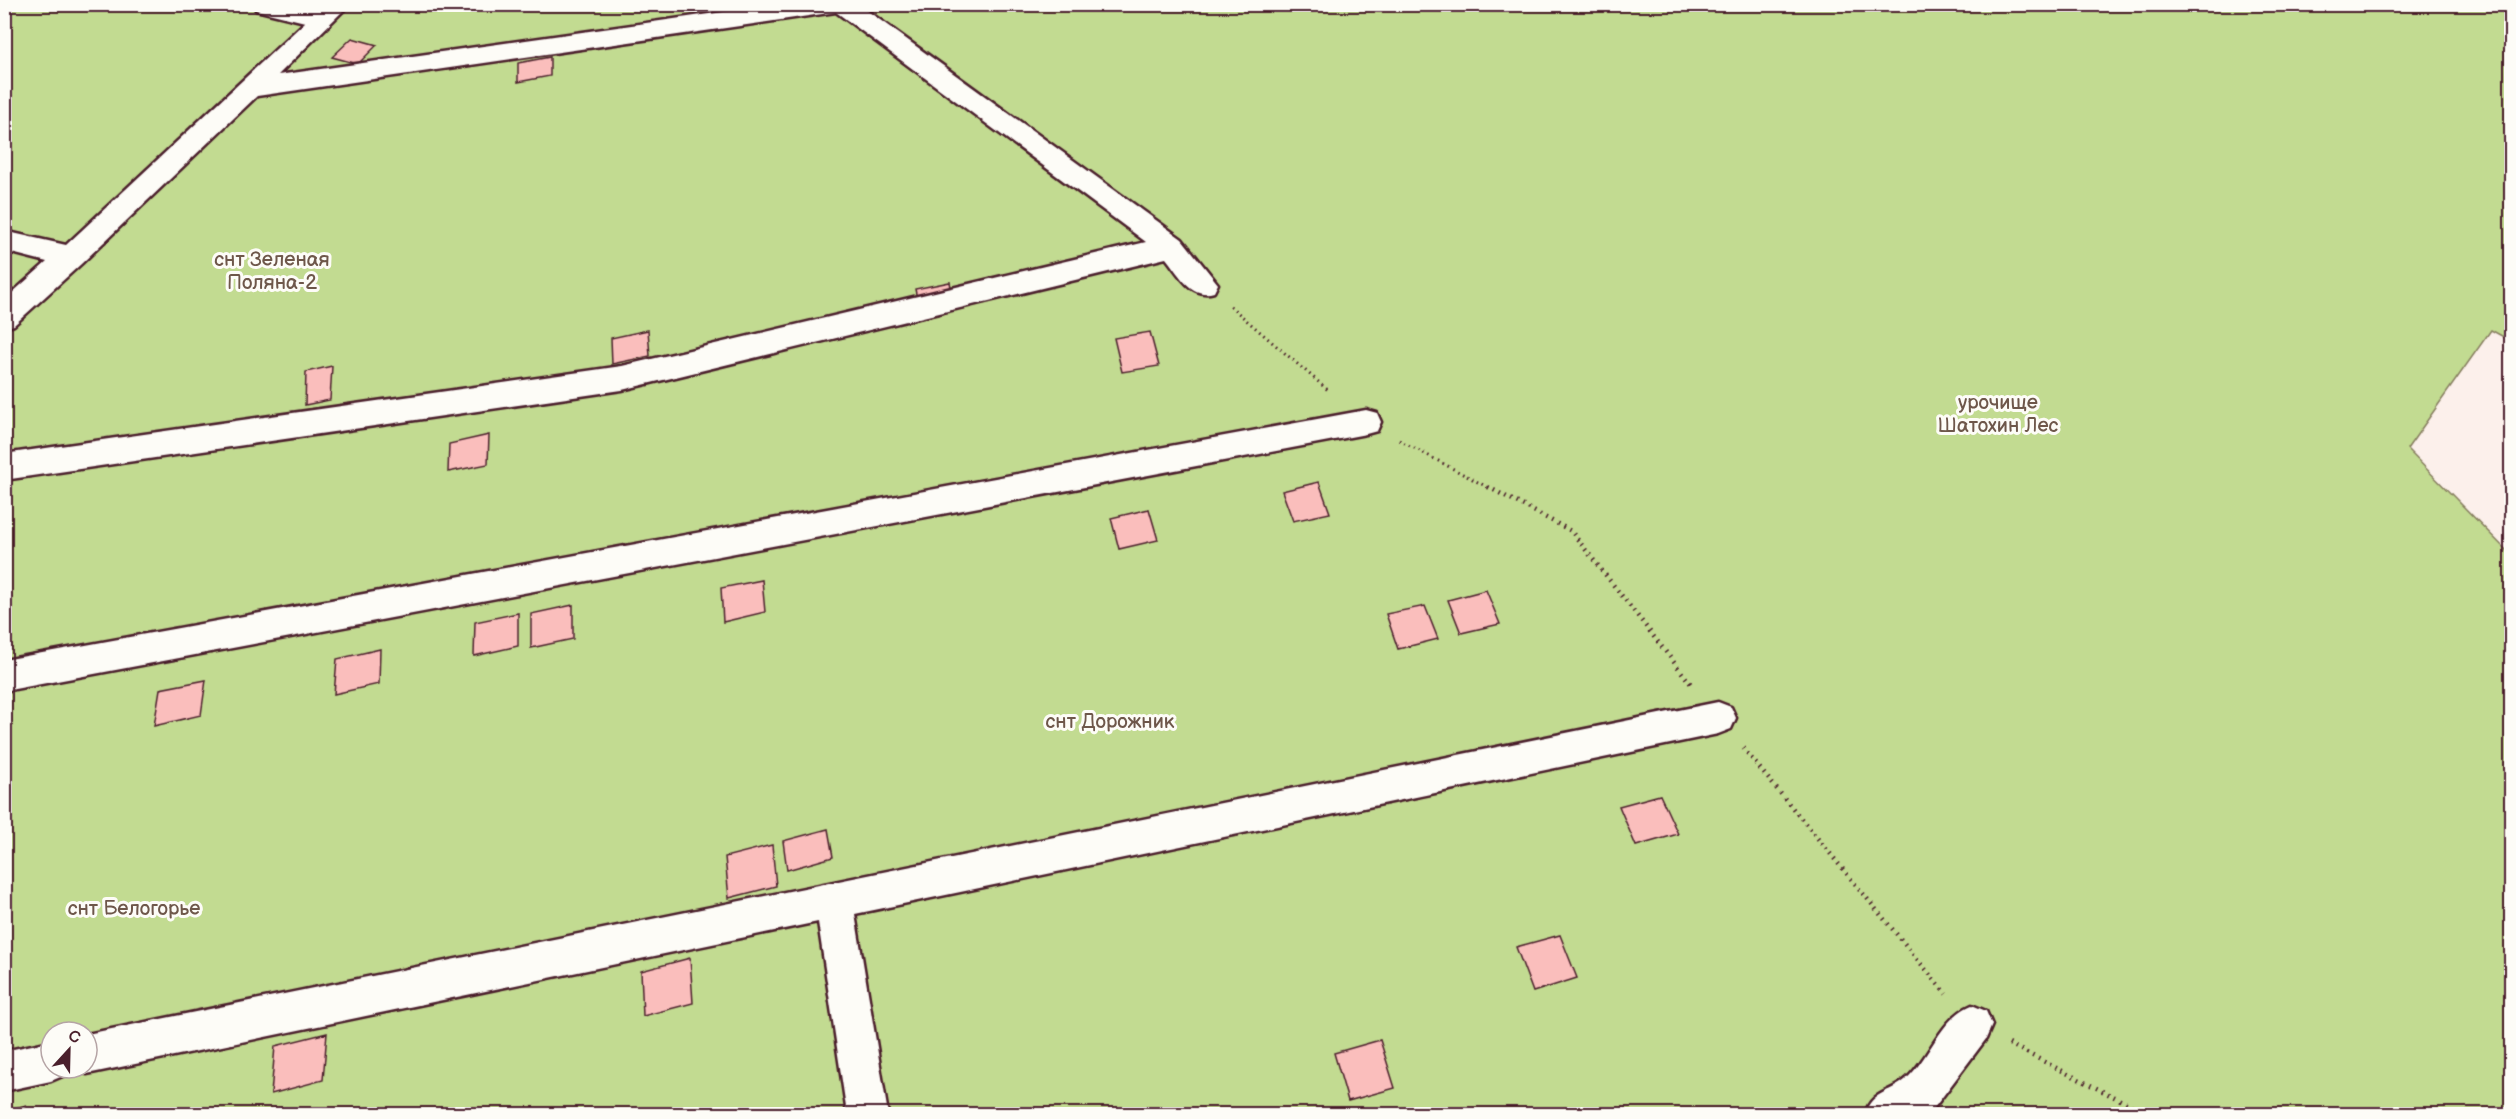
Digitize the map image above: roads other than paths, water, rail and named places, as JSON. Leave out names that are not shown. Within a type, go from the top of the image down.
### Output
[{"type":"street","points":[[265,4],[331,11]]},
{"type":"street","points":[[250,88],[840,4],[1172,246],[1204,284]]},
{"type":"street","points":[[4,317],[71,257],[331,11]]},
{"type":"street","points":[[4,241],[71,257]]},
{"type":"street","points":[[4,467],[622,378],[1172,246]]},
{"type":"street","points":[[4,676],[1366,422]]},
{"type":"street","points":[[99,1052],[1718,718]]},
{"type":"street","points":[[834,900],[868,1114]]},
{"type":"street","points":[[1885,1114],[1920,1094],[1972,1025]]},
{"type":"street","points":[[4,1071],[39,1064]]},
{"type":"park label","name":"снт Зеленая Поляна-2","points":[[272,270]]},
{"type":"park label","name":"урочище Шатохин Лес","points":[[1998,414]]},
{"type":"park label","name":"снт Дорожник","points":[[1110,721]]},
{"type":"park label","name":"снт Белогорье","points":[[134,908]]}]
